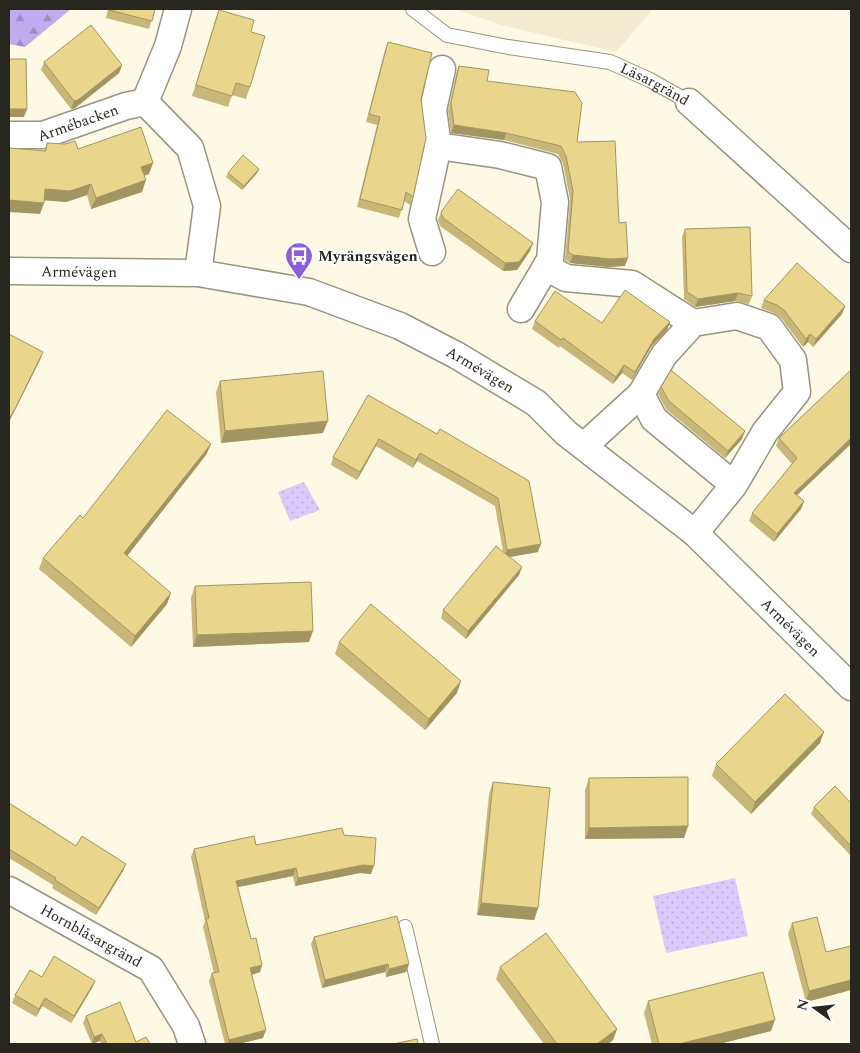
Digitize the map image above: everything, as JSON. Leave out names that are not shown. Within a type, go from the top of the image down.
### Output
[{"type":"street","points":[[178,9],[168,46],[145,102],[190,148],[207,206],[198,273]]},
{"type":"street","points":[[432,252],[422,219],[438,146],[433,110],[442,69]]},
{"type":"street","name":"Armébacken","points":[[9,135],[43,135],[126,106],[145,102]]},
{"type":"street","name":"Läsargränd","points":[[689,102],[851,249]]},
{"type":"street","points":[[438,146],[500,155],[548,166],[555,202],[550,260],[521,309]]},
{"type":"street","points":[[546,266],[566,278],[632,284],[693,323]]},
{"type":"street","name":"Armévägen","points":[[9,270],[198,273],[309,292],[400,326],[456,355],[536,403],[566,433],[695,533],[851,687]]},
{"type":"street","points":[[584,446],[641,394],[664,355],[693,323],[738,316],[769,327],[793,360],[797,392],[765,432],[734,485],[695,533]]},
{"type":"street","points":[[641,394],[654,418],[734,485]]},
{"type":"street","name":"Hornblåsargränd","points":[[9,890],[150,969],[186,1026],[192,1044]]},
{"type":"lane","name":"Läsargränd","points":[[413,9],[447,35],[508,47],[610,62],[650,80],[689,102]]},
{"type":"lane","points":[[405,927],[432,1044]]},
{"type":"shaded area","points":[[455,9],[653,9],[616,52],[501,25]]},
{"type":"shaded area","points":[[304,482],[320,510],[290,521],[278,492]]},
{"type":"shaded area","points":[[735,878],[748,936],[666,953],[653,896]]},
{"type":"green space","points":[[9,9],[71,9],[25,47],[9,44]]},
{"type":"building","points":[[109,9],[155,9],[152,21]]},
{"type":"building","points":[[219,10],[254,20],[251,32],[265,36],[250,87],[236,83],[232,96],[196,85]]},
{"type":"building","points":[[91,25],[122,65],[78,100],[74,101],[44,62]]},
{"type":"building","points":[[388,42],[432,53],[421,99],[426,138],[413,197],[406,192],[402,210],[360,199],[380,117],[369,114]]},
{"type":"building","points":[[9,59],[26,59],[27,109],[9,109]]},
{"type":"building","points":[[459,66],[489,70],[487,81],[575,92],[582,103],[577,142],[615,141],[619,223],[626,222],[628,258],[610,259],[573,255],[568,252],[573,191],[566,156],[561,146],[506,133],[454,125],[451,103]]},
{"type":"building","points":[[141,127],[153,163],[141,167],[146,180],[96,198],[91,184],[70,191],[45,189],[44,203],[9,200],[9,148],[46,151],[47,143],[65,144],[75,141],[78,149]]},
{"type":"building","points":[[243,155],[259,169],[244,186],[228,173]]},
{"type":"building","points":[[458,189],[533,243],[519,262],[505,263],[443,218],[441,212]]},
{"type":"building","points":[[750,227],[752,296],[738,293],[698,299],[687,292],[685,229]]},
{"type":"building","points":[[797,263],[845,306],[816,339],[810,334],[806,339],[784,310],[764,300]]},
{"type":"building","points":[[625,290],[670,322],[654,339],[635,372],[624,365],[616,377],[563,338],[561,340],[535,321],[555,291],[602,323]]},
{"type":"building","points":[[9,334],[43,352],[9,419]]},
{"type":"building","points":[[671,370],[745,431],[728,451],[669,401],[661,387]]},
{"type":"building","points":[[851,370],[851,438],[794,493],[804,501],[777,534],[752,513],[797,458],[779,438]]},
{"type":"building","points":[[323,371],[328,421],[225,431],[220,381]]},
{"type":"building","points":[[368,395],[437,434],[440,429],[529,481],[541,544],[507,550],[498,498],[420,453],[416,460],[379,439],[360,472],[333,457]]},
{"type":"building","points":[[167,410],[211,444],[124,553],[171,593],[135,636],[43,558],[80,515],[83,518]]},
{"type":"building","points":[[496,546],[522,567],[468,631],[443,610]]},
{"type":"building","points":[[311,582],[313,631],[197,635],[195,586]]},
{"type":"building","points":[[371,604],[461,681],[429,719],[339,642]]},
{"type":"building","points":[[785,694],[824,732],[755,802],[716,764]]},
{"type":"building","points":[[688,777],[688,826],[589,828],[589,778]]},
{"type":"building","points":[[493,782],[550,788],[538,908],[481,903]]},
{"type":"building","points":[[835,786],[851,803],[851,846],[814,807]]},
{"type":"building","points":[[9,803],[76,846],[82,836],[126,864],[99,908],[55,880],[56,878],[9,849]]},
{"type":"building","points":[[342,828],[344,835],[376,838],[374,866],[363,865],[298,878],[296,868],[236,881],[251,939],[256,938],[262,965],[250,968],[266,1030],[229,1040],[212,973],[219,972],[206,919],[209,918],[194,849],[254,836],[256,845]]},
{"type":"building","points":[[397,916],[409,964],[389,969],[388,964],[325,980],[314,937]]},
{"type":"building","points":[[817,917],[826,952],[851,946],[851,980],[809,991],[792,923]]},
{"type":"building","points":[[546,933],[617,1029],[597,1044],[557,1044],[500,967]]},
{"type":"building","points":[[54,956],[95,981],[74,1016],[45,998],[39,1009],[15,995],[30,970],[42,977]]},
{"type":"building","points":[[763,972],[775,1020],[679,1044],[659,1044],[648,1001]]},
{"type":"building","points":[[120,1002],[136,1042],[146,1037],[150,1044],[107,1044],[102,1034],[94,1037],[86,1016]]},
{"type":"building","points":[[417,1039],[418,1044],[393,1044]]},
{"type":"place","name":"Myrängsvägen","points":[[299,280]]}]
